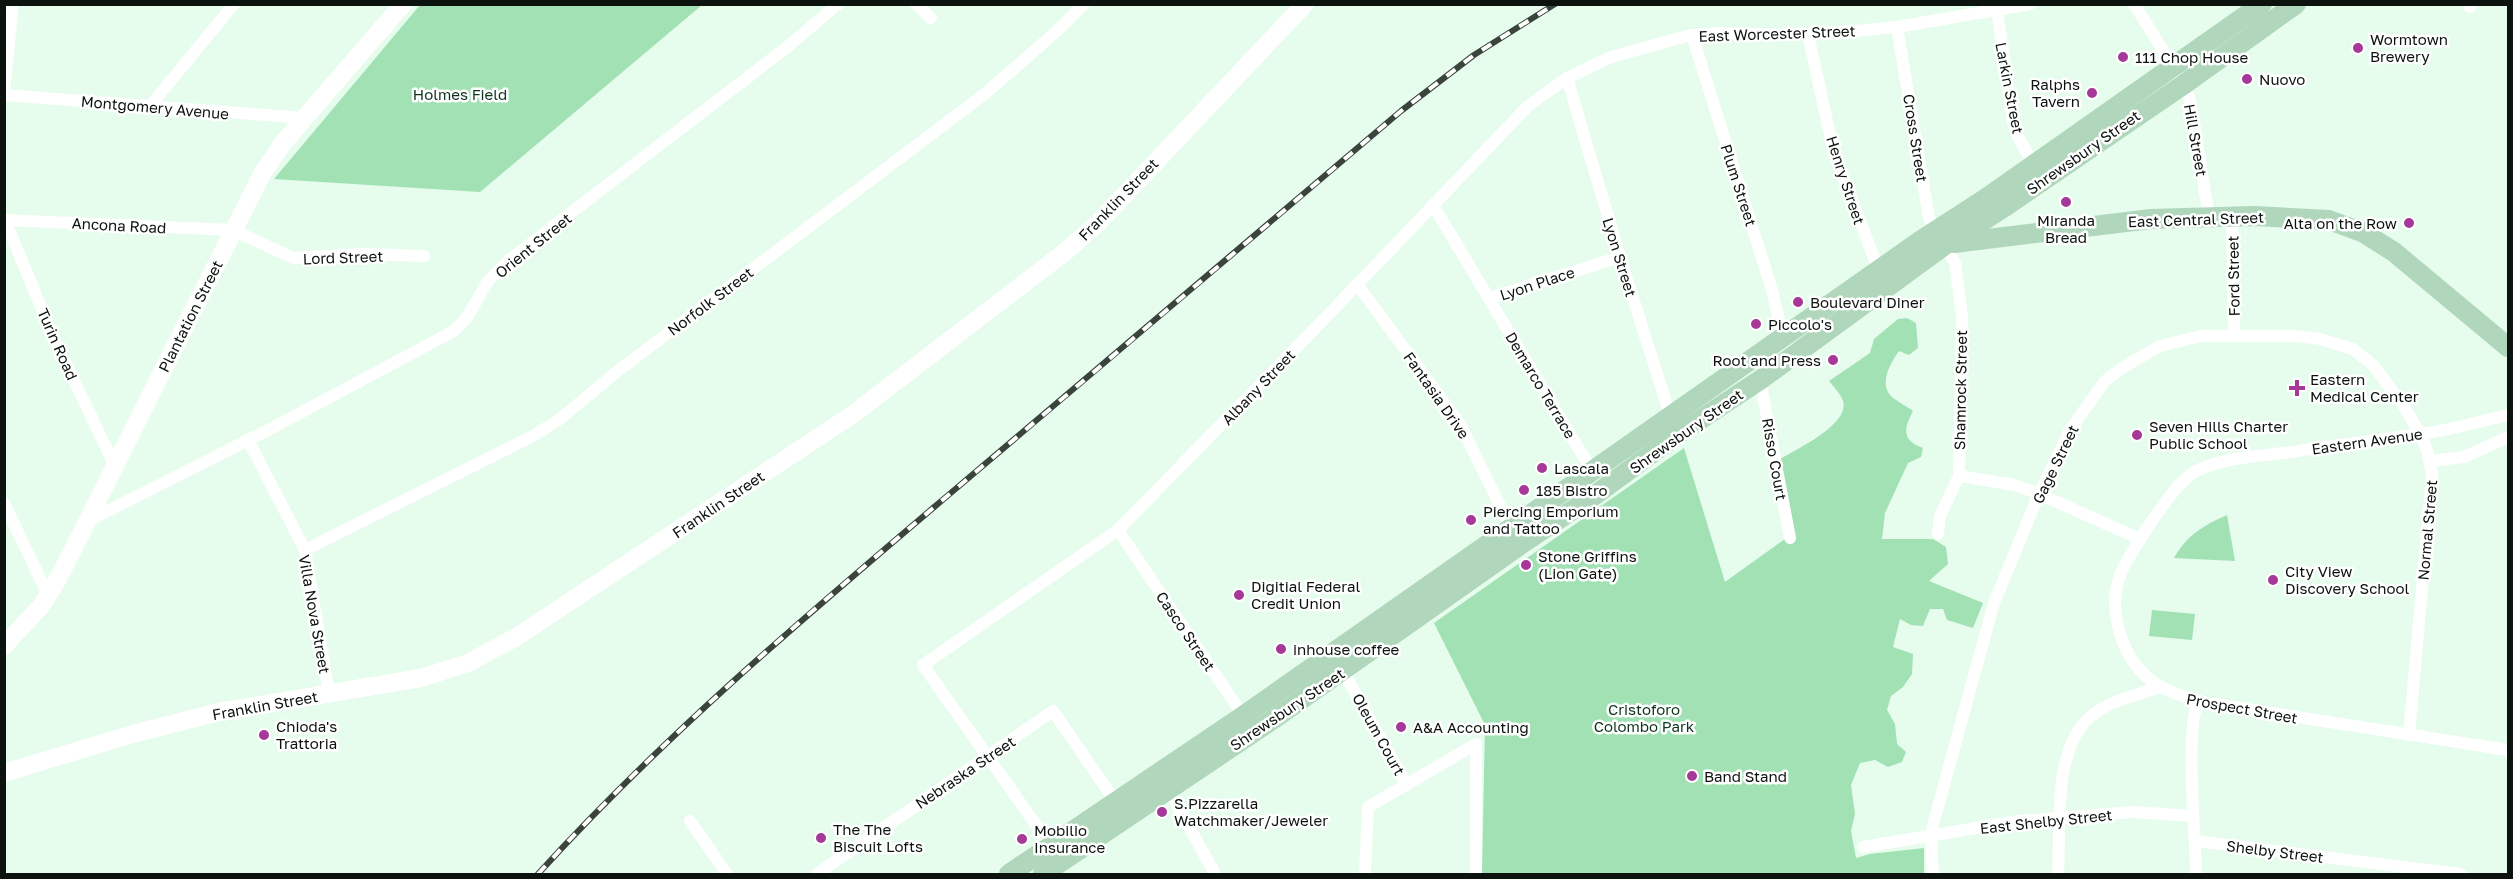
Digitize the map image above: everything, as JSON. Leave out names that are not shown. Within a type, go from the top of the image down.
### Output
[{"type":"main road","name":"Plantation Street","points":[[4,646],[48,595],[266,168],[305,118],[403,4]]},
{"type":"main road","name":"Franklin Street","points":[[4,773],[219,712],[421,678],[468,663],[518,636],[852,415],[1090,231],[1305,4]]},
{"type":"main road","name":"Shrewsbury Street","points":[[1009,874],[1056,854],[1168,790],[1332,653],[1516,537],[1595,495],[1677,435],[1760,380],[1883,279],[1940,238],[1985,199],[2033,163],[2262,4]]},
{"type":"main road","name":"Shrewsbury Street","points":[[1940,238],[2006,206],[2183,85],[2296,4]]},
{"type":"main road","points":[[2006,206],[2012,235]]},
{"type":"main road","name":"East Central Street","points":[[1915,244],[1940,238],[2012,235],[2151,219],[2232,216],[2313,218],[2334,221],[2357,230],[2394,252],[2508,347]]},
{"type":"main road","name":"Shrewsbury Street","points":[[1043,874],[1056,854],[1115,801],[1343,670],[1516,537],[1592,471],[1783,337],[1883,279],[1915,244]]},
{"type":"street","points":[[4,93],[13,4]]},
{"type":"street","name":"Orient Street","points":[[87,522],[454,331],[466,319],[488,281],[508,261],[795,41],[838,4]]},
{"type":"street","points":[[916,4],[931,18]]},
{"type":"street","name":"Norfolk Street","points":[[305,550],[533,436],[560,419],[621,368],[986,93],[1058,31],[1084,4]]},
{"type":"street","name":"East Worcester Street","points":[[1567,78],[1611,57],[1692,35],[1808,34],[1897,27],[2030,4]]},
{"type":"street","name":"Hill Street","points":[[2134,4],[2173,66],[2190,99],[2209,217]]},
{"type":"street","points":[[150,106],[231,5]]},
{"type":"street","name":"Larkin Street","points":[[1997,9],[2013,123],[2033,163]]},
{"type":"street","name":"Cross Street","points":[[1897,27],[1912,106],[1927,210],[1940,238]]},
{"type":"street","name":"Henry Street","points":[[1808,34],[1834,153],[1883,279]]},
{"type":"street","name":"Plum Street","points":[[1692,35],[1772,290],[1783,337]]},
{"type":"street","name":"Albany Street","points":[[987,756],[923,665],[1118,530],[1528,106],[1567,78]]},
{"type":"street","name":"Lyon Street","points":[[1567,78],[1620,257],[1677,435]]},
{"type":"street","name":"Montgomery Avenue","points":[[4,93],[305,118]]},
{"type":"street","name":"Lyon Place","points":[[1433,205],[1490,298],[1620,257]]},
{"type":"street","name":"Ford Street","points":[[2232,216],[2234,336]]},
{"type":"street","name":"Ancona Road","points":[[5,220],[233,230]]},
{"type":"street","name":"Turin Road","points":[[5,220],[56,344],[115,466]]},
{"type":"street","name":"Lord Street","points":[[233,230],[293,258],[363,254],[424,256]]},
{"type":"street","name":"Shamrock Street","points":[[1938,534],[1940,516],[1959,476],[1962,316],[1955,263],[1940,238]]},
{"type":"street","name":"Fantasia Drive","points":[[1357,284],[1460,424],[1516,537]]},
{"type":"street","name":"Demarco Terrace","points":[[1490,298],[1592,471]]},
{"type":"street","name":"Gage Street","points":[[1933,874],[1931,837],[1949,762],[1994,603],[2039,494],[2074,421],[2105,381],[2137,358],[2168,344],[2201,336],[2307,337],[2353,350],[2373,365],[2420,434]]},
{"type":"street","name":"Risso Court","points":[[1760,380],[1790,538]]},
{"type":"street","name":"Eastern Avenue","points":[[2160,687],[2144,675],[2132,661],[2120,634],[2115,612],[2116,593],[2121,574],[2140,539],[2182,481],[2193,472],[2226,461],[2420,434],[2508,415]]},
{"type":"street","name":"Normal Street","points":[[2409,735],[2432,478],[2431,461],[2420,434]]},
{"type":"street","name":"Eastern Avenue","points":[[2431,461],[2464,457],[2508,437]]},
{"type":"street","name":"Villa Nova Street","points":[[248,440],[305,550],[329,693]]},
{"type":"street","points":[[1959,476],[2015,485],[2140,539]]},
{"type":"street","points":[[4,503],[48,595]]},
{"type":"street","name":"Casco Street","points":[[1118,530],[1249,724]]},
{"type":"street","name":"Oleum Court","points":[[1332,653],[1407,785]]},
{"type":"street","points":[[2058,874],[2063,770],[2079,730],[2090,717],[2105,707],[2160,687]]},
{"type":"street","name":"Prospect Street","points":[[2160,687],[2179,696],[2199,701],[2508,750]]},
{"type":"street","points":[[2196,874],[2192,746],[2193,710],[2199,701]]},
{"type":"street","name":"Nebraska Street","points":[[817,874],[1053,711],[1115,801]]},
{"type":"street","points":[[1365,874],[1368,807],[1476,744],[1476,874]]},
{"type":"street","points":[[987,756],[1056,854]]},
{"type":"street","points":[[1168,790],[1215,874]]},
{"type":"street","name":"East Shelby Street","points":[[1863,847],[2018,821],[2132,812],[2193,816]]},
{"type":"street","points":[[690,821],[727,874]]},
{"type":"street","name":"Shelby Street","points":[[2196,841],[2461,874]]},
{"type":"green space","name":"Holmes Field","points":[[420,5],[702,5],[480,192],[274,179]]},
{"type":"green space","name":"Cristoforo Colombo Park","points":[[1907,318],[1916,323],[1918,348],[1909,355],[1899,351],[1887,374],[1886,387],[1893,398],[1913,411],[1906,433],[1911,441],[1923,448],[1921,457],[1908,463],[1885,513],[1882,539],[1933,539],[1946,547],[1948,564],[1929,581],[1983,603],[1973,628],[1947,620],[1943,609],[1930,609],[1923,626],[1911,625],[1900,619],[1893,647],[1913,654],[1912,674],[1903,687],[1891,696],[1887,710],[1895,724],[1897,744],[1906,752],[1902,762],[1888,767],[1875,760],[1860,763],[1851,785],[1855,814],[1851,831],[1856,858],[1870,854],[1924,848],[1924,874],[1482,874],[1485,725],[1434,623],[1684,448],[1725,582],[1792,534],[1779,460],[1809,443],[1838,419],[1843,410],[1843,401],[1829,381],[1870,353],[1874,339],[1898,319]]},
{"type":"green space","points":[[2227,515],[2235,561],[2174,558],[2184,543],[2196,532]]},
{"type":"green space","points":[[2152,610],[2195,614],[2192,640],[2149,636]]},
{"type":"railway","points":[[538,874],[587,822],[689,722],[850,579],[1401,111],[1474,55],[1555,4]]},
{"type":"place","name":"Wormtown Brewery","points":[[2358,48]]},
{"type":"place","name":"111 Chop House","points":[[2123,57]]},
{"type":"place","name":"Nuovo","points":[[2247,79]]},
{"type":"place","name":"Ralphs Tavern","points":[[2092,93]]},
{"type":"place","name":"Miranda Bread","points":[[2066,202]]},
{"type":"place","name":"Alta on the Row","points":[[2409,223]]},
{"type":"place","name":"Boulevard Diner","points":[[1798,302]]},
{"type":"place","name":"Piccolo's","points":[[1756,324]]},
{"type":"place","name":"Root and Press","points":[[1833,360]]},
{"type":"place","name":"Eastern Medical Center","points":[[2297,388]]},
{"type":"place","name":"Seven Hills Charter Public School","points":[[2137,435]]},
{"type":"place","name":"Lascala","points":[[1542,468]]},
{"type":"place","name":"185 Bistro","points":[[1524,490]]},
{"type":"place","name":"Piercing Emporium and Tattoo","points":[[1471,520]]},
{"type":"place","name":"Stone Griffins (Lion Gate)","points":[[1526,565]]},
{"type":"place","name":"City View Discovery School","points":[[2273,580]]},
{"type":"place","name":"Digitial Federal Credit Union","points":[[1239,595]]},
{"type":"place","name":"inhouse coffee","points":[[1281,649]]},
{"type":"place","name":"A&A Accounting","points":[[1401,727]]},
{"type":"place","name":"Chioda's Trattoria","points":[[264,735]]},
{"type":"place","name":"Band Stand","points":[[1692,776]]},
{"type":"place","name":"S.Pizzarella Watchmaker/Jeweler","points":[[1162,812]]},
{"type":"place","name":"The The Biscuit Lofts","points":[[821,838]]},
{"type":"place","name":"Mobilio Insurance","points":[[1022,839]]}]
